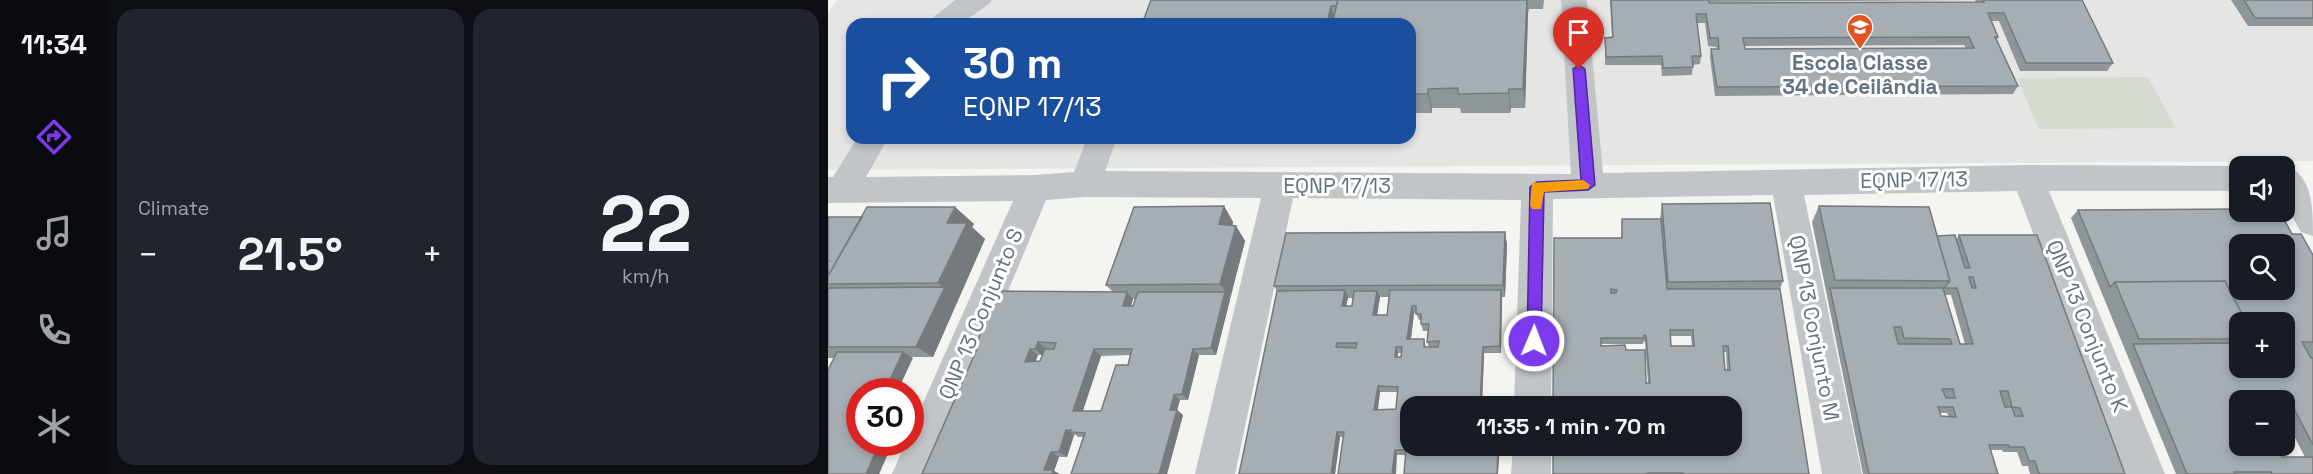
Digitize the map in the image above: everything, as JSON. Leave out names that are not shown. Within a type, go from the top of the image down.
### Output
[{"type":"street","points":[[951,18],[966,4],[979,0]]},
{"type":"street","points":[[1574,0],[1588,185]]},
{"type":"street","name":"EQNP 17/13","points":[[835,190],[869,144]]},
{"type":"street","points":[[1085,184],[1100,144]]},
{"type":"street","name":"EQNP 17/13","points":[[835,190],[1035,188],[1085,184],[1537,187],[2028,178],[2229,178]]},
{"type":"street","name":"QNP 13 Conjunto K","points":[[2028,178],[2145,474]]},
{"type":"street","points":[[2295,178],[2313,222]]},
{"type":"street","name":"QNP 13 Conjunto M","points":[[1786,182],[1842,474]]},
{"type":"street","points":[[1215,474],[1280,186]]},
{"type":"street","points":[[1533,396],[1537,187]]},
{"type":"street","name":"QNP 13 Conjunto S","points":[[912,474],[1035,188]]},
{"type":"street","points":[[1531,474],[1532,456]]},
{"type":"shaded area","points":[[837,0],[2313,0],[2313,161],[2295,161],[2295,156],[2229,156],[2229,162],[828,170],[828,13]]},
{"type":"shaded area","points":[[2148,77],[2176,128],[2039,129],[2017,78]]},
{"type":"building","points":[[1151,0],[1338,0],[1336,6],[1331,6],[1328,18],[1144,18]]},
{"type":"building","points":[[1338,0],[1527,0],[1523,89],[1509,89],[1509,93],[1458,94],[1458,88],[1428,89],[1428,94],[1416,94],[1416,18],[1334,18]]},
{"type":"building","name":"Escola Classe 34 de Ceilândia","points":[[1611,0],[1708,0],[1709,3],[2082,0],[2113,63],[2026,63],[2004,13],[1988,13],[1998,37],[1995,37],[2018,86],[1717,87],[1711,49],[1719,49],[1718,38],[1710,38],[1706,14],[1696,14],[1701,56],[1692,56],[1693,67],[1663,68],[1662,56],[1606,57],[1605,38],[1613,37]],"holes":[[[1969,37],[1974,48],[1745,49],[1743,38]]]},
{"type":"building","points":[[2244,0],[2313,0],[2313,18],[2255,18]]},
{"type":"building","points":[[1770,203],[1783,281],[1668,282],[1662,204]]},
{"type":"building","points":[[1224,206],[1219,224],[1236,226],[1220,284],[1106,285],[1134,207]]},
{"type":"building","points":[[1819,206],[1929,207],[1950,281],[1835,280]]},
{"type":"building","points":[[867,207],[955,207],[947,223],[967,223],[938,283],[828,284],[828,276]]},
{"type":"building","points":[[2229,209],[2229,222],[2285,222],[2292,234],[2229,234],[2229,289],[2225,281],[2115,282],[2110,287],[2078,210]]},
{"type":"building","points":[[828,217],[862,217],[828,276],[829,261]]},
{"type":"building","points":[[1622,219],[1661,219],[1667,289],[1780,289],[1809,474],[1553,474],[1553,456],[1742,456],[1742,396],[1553,396],[1554,238],[1622,238]],"holes":[[[1670,330],[1693,330],[1694,346],[1671,346]],[[1644,335],[1646,336],[1650,383],[1646,383],[1645,350],[1626,350],[1625,345],[1601,346],[1601,338],[1644,338]],[[1723,346],[1728,346],[1730,370],[1725,370]]]},
{"type":"building","points":[[1505,232],[1503,285],[1274,286],[1286,233]]},
{"type":"building","points":[[2295,234],[2301,234],[2313,255],[2313,342],[2302,342],[2313,358],[2313,445],[2295,411],[2295,390],[2229,390],[2229,456],[2313,457],[2313,474],[2234,472],[2235,474],[2187,474],[2133,344],[2229,343],[2229,378],[2295,378],[2295,312],[2241,312],[2235,300],[2295,300]]},
{"type":"building","points":[[1955,235],[1965,268],[1970,268],[1959,235],[2037,235],[2125,474],[2039,474],[2035,461],[2029,461],[2024,447],[1989,445],[1998,474],[1869,474],[1830,288],[1943,288],[1960,344],[1973,344],[1957,288],[1944,288],[1950,281],[1937,236]],"holes":[[[1969,277],[1973,277],[1976,288],[1972,288]],[[1894,327],[1901,327],[1904,338],[1950,339],[1952,344],[1898,344]],[[1942,389],[1953,389],[1955,398],[1946,398]],[[2000,391],[2008,391],[2012,407],[2005,407]],[[1938,407],[1953,407],[1956,417],[1941,416]],[[2012,407],[2020,408],[2023,416],[2015,416]]]},
{"type":"building","points":[[2225,281],[2229,289],[2229,300],[2235,300],[2241,312],[2229,312],[2229,339],[2139,339],[2115,282]]},
{"type":"building","points":[[945,287],[916,347],[828,347],[829,288]]},
{"type":"building","points":[[1345,290],[1342,306],[1352,306],[1354,291],[1377,291],[1373,315],[1387,315],[1390,290],[1501,290],[1500,346],[1483,347],[1481,396],[1400,396],[1400,450],[1395,450],[1392,474],[1338,474],[1344,432],[1337,432],[1331,474],[1239,474],[1277,291]],"holes":[[[1412,306],[1416,306],[1416,314],[1421,314],[1421,324],[1429,324],[1427,342],[1439,341],[1438,347],[1424,347],[1424,339],[1407,339]],[[1337,343],[1357,343],[1356,348],[1336,347]],[[1396,347],[1402,347],[1401,357],[1395,357]],[[1378,386],[1398,387],[1396,409],[1374,410]]]},
{"type":"building","points":[[999,291],[1127,292],[1123,306],[1133,306],[1138,292],[1225,292],[1211,348],[1193,349],[1182,394],[1174,395],[1170,410],[1177,410],[1159,474],[1071,474],[1085,433],[1066,430],[1059,452],[1051,452],[1044,470],[1053,470],[1052,474],[922,474],[977,349],[974,349]],"holes":[[[1038,342],[1056,343],[1054,349],[1045,349],[1040,361],[1025,362],[1030,349],[1035,349]],[[1094,349],[1132,349],[1128,365],[1116,365],[1101,411],[1073,411]]]},
{"type":"building","points":[[837,352],[903,352],[891,378],[846,378],[846,456],[874,456],[866,474],[828,474],[828,370]]},
{"type":"building","points":[[1406,456],[1498,456],[1497,474],[1404,474]]},
{"type":"building","points":[[1683,473],[1683,474],[1649,474]]},
{"type":"slow traffic","points":[[1537,205],[1537,187],[1583,185]]},
{"type":"place","name":"Escola Classe 34 de Ceilândia","points":[[1860,50]]},
{"type":"route","points":[[1534,341],[1537,187],[1588,185],[1579,69]]}]
